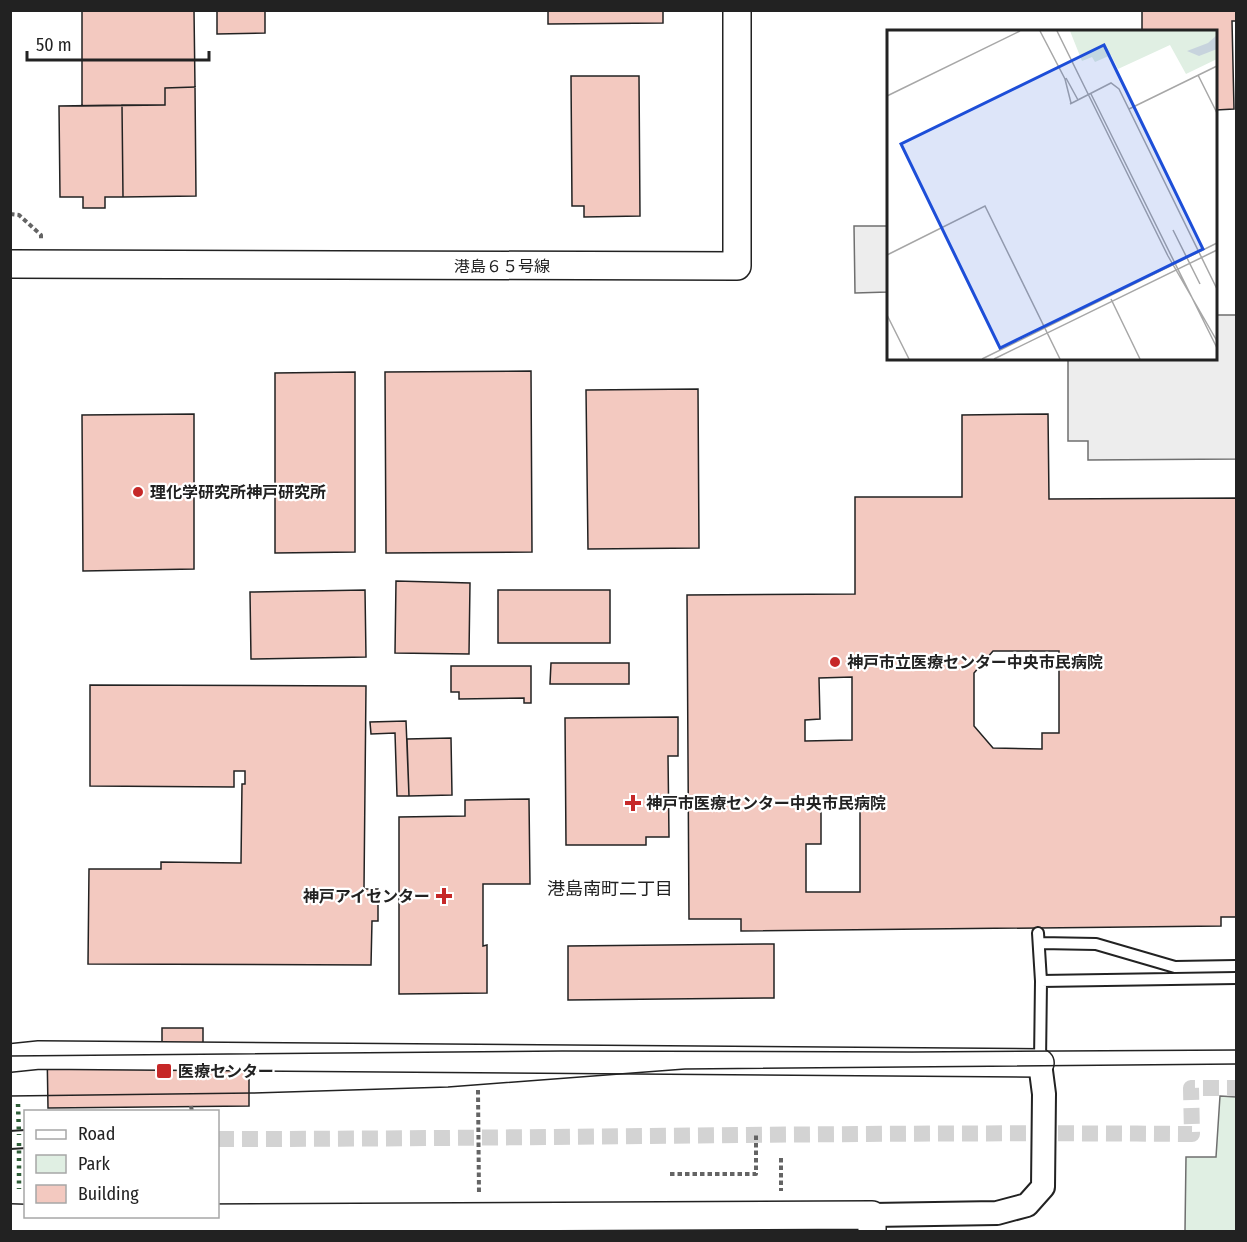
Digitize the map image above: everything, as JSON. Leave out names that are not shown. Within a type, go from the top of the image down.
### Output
[{"type":"street","name":"港島６５号線","points":[[10,264],[737,266],[736,10]]},
{"type":"street","points":[[10,1058],[39,1055],[1040,1063],[1044,1094],[1043,1187],[1027,1205],[997,1213],[872,1223],[10,1218]]},
{"type":"lane","points":[[1040,1063],[1039,938],[1096,944],[1175,967],[1236,966]]},
{"type":"lane","points":[[1041,981],[1236,978]]},
{"type":"path","points":[[478,1090],[479,1195]]},
{"type":"path","points":[[669,1174],[756,1173],[756,1135]]},
{"type":"path","points":[[781,1158],[781,1191]]},
{"type":"green space","points":[[1220,1096],[1236,1097],[1236,1231],[1185,1231],[1186,1157],[1216,1157]]},
{"type":"shaded area","points":[[854,226],[887,226],[887,292],[855,293]]},
{"type":"shaded area","points":[[1217,315],[1236,315],[1236,459],[1088,460],[1088,441],[1068,441],[1068,360],[1217,360]]},
{"type":"building","points":[[82,10],[194,10],[195,87],[165,88],[165,105],[82,106]]},
{"type":"building","points":[[217,10],[265,10],[265,33],[217,34]]},
{"type":"building","points":[[548,10],[663,10],[663,23],[548,24]]},
{"type":"building","points":[[1142,10],[1236,10],[1236,21],[1232,21],[1234,109],[1217,110],[1217,30],[1142,30]]},
{"type":"building","points":[[571,76],[639,76],[640,216],[584,217],[584,206],[572,206]]},
{"type":"building","points":[[195,87],[196,196],[123,197],[122,105],[165,105],[165,88]]},
{"type":"building","points":[[122,105],[123,197],[105,197],[105,208],[83,208],[83,197],[60,197],[59,106]]},
{"type":"building","points":[[531,371],[532,552],[386,553],[385,372]]},
{"type":"building","points":[[355,372],[355,552],[275,553],[275,373]]},
{"type":"building","points":[[698,389],[699,548],[588,549],[586,390]]},
{"type":"building","name":"理化学研究所神戸研究所","points":[[194,414],[194,569],[83,571],[82,415]]},
{"type":"building","name":"神戸市立医療センター中央市民病院","points":[[1048,414],[1049,499],[1236,498],[1236,917],[1221,917],[1221,926],[741,931],[741,919],[689,919],[687,595],[855,594],[855,497],[962,497],[962,415]],"holes":[[[993,651],[1059,651],[1059,733],[1042,733],[1042,749],[993,748],[974,726],[974,673]],[[852,677],[852,740],[805,741],[805,720],[820,719],[819,678]],[[860,803],[860,892],[806,892],[806,844],[821,844],[821,804]]]},
{"type":"building","points":[[396,581],[470,583],[469,654],[395,653]]},
{"type":"building","points":[[365,590],[366,657],[251,659],[250,592]]},
{"type":"building","points":[[498,590],[610,590],[610,643],[498,643]]},
{"type":"building","points":[[551,663],[629,663],[629,684],[550,684]]},
{"type":"building","points":[[451,666],[531,666],[531,703],[524,703],[524,698],[459,699],[459,692],[451,692]]},
{"type":"building","points":[[90,685],[366,686],[364,889],[378,889],[378,921],[372,921],[371,965],[88,964],[89,869],[161,869],[161,862],[241,863],[242,784],[245,784],[245,771],[234,771],[234,787],[90,786]]},
{"type":"building","points":[[678,717],[678,756],[668,756],[669,837],[646,837],[646,845],[566,845],[565,718]]},
{"type":"building","points":[[406,721],[409,796],[397,796],[395,733],[371,734],[370,722]]},
{"type":"building","points":[[451,738],[452,795],[409,796],[407,739]]},
{"type":"building","points":[[529,799],[530,884],[483,884],[483,946],[487,945],[487,993],[399,994],[399,817],[465,816],[465,800]]},
{"type":"building","points":[[774,944],[774,998],[568,1000],[568,946]]},
{"type":"building","points":[[162,1028],[203,1028],[203,1045],[249,1045],[249,1106],[48,1108],[47,1047],[162,1046]]},
{"type":"tunnel","points":[[219,1139],[1192,1134],[1191,1088],[1236,1088]]},
{"type":"tram line","points":[[10,1056],[562,1051],[1236,1050]]},
{"type":"tram line","points":[[10,1096],[252,1093],[448,1087],[685,1069],[1236,1064]]},
{"type":"hedge","points":[[18,1104],[19,1135]]},
{"type":"hedge","points":[[19,1143],[19,1189]]},
{"type":"place","name":"理化学研究所神戸研究所","points":[[138,492]]},
{"type":"place","name":"神戸市立医療センター中央市民病院","points":[[835,662]]},
{"type":"place","name":"神戸市医療センター中央市民病院","points":[[633,803]]},
{"type":"place","name":"神戸アイセンター","points":[[444,896]]},
{"type":"place","name":"医療センター","points":[[164,1071]]},
{"type":"district","name":"港島南町二丁目","points":[[610,889]]}]
